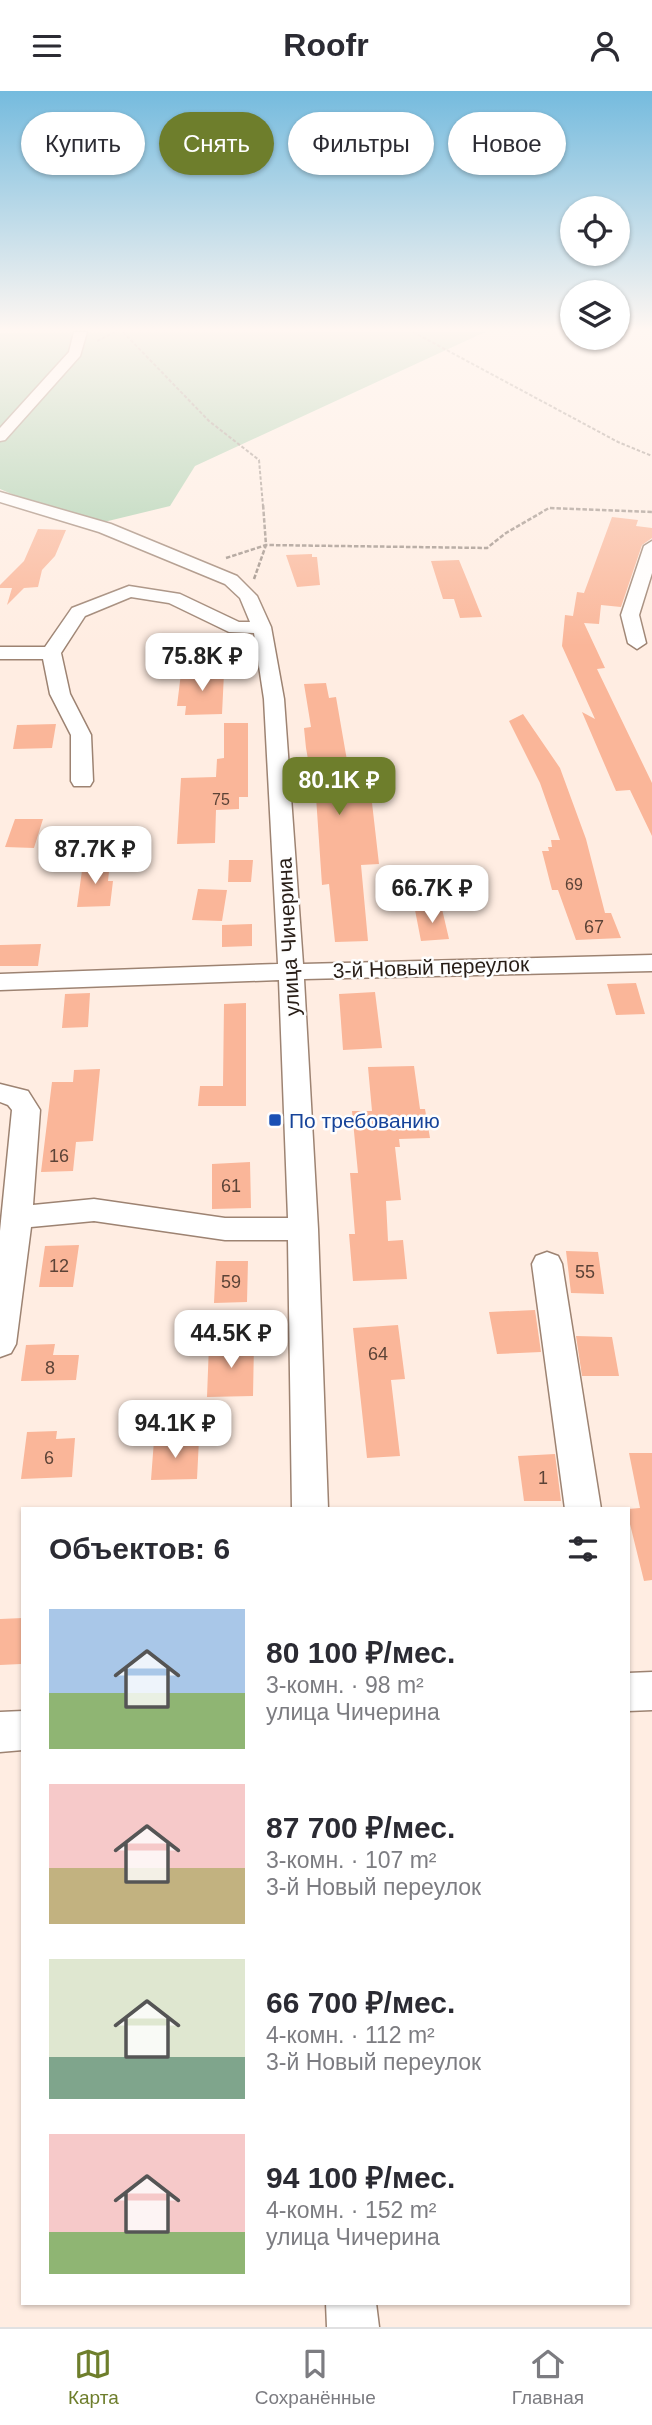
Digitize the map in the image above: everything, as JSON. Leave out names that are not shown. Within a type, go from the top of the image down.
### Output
[{"type":"street","name":"улица Чичерина","points":[[0,497],[105,528],[231,580],[248,596],[262,627],[274,699],[291,971],[303,1229],[310,1507]]},
{"type":"street","points":[[637,643],[631,615],[652,546]]},
{"type":"street","points":[[82,781],[81,735],[60,694],[51,653],[78,612],[129,591],[174,598],[236,628],[262,627]]},
{"type":"street","points":[[0,653],[51,653]]},
{"type":"street","name":"3-й Новый переулок","points":[[0,982],[482,965],[652,963]]},
{"type":"street","points":[[0,1093],[18,1098],[26,1109],[17,1217],[0,1344]]},
{"type":"street","points":[[17,1217],[94,1210],[225,1229],[303,1229]]},
{"type":"street","points":[[547,1264],[583,1507]]},
{"type":"street","points":[[630,1692],[652,1691]]},
{"type":"street","points":[[0,1732],[21,1730]]},
{"type":"street","points":[[351,2305],[353,2327]]},
{"type":"path","points":[[229,436],[259,460],[266,545],[248,596]]},
{"type":"path","points":[[607,436],[652,456]]},
{"type":"path","points":[[202,567],[266,545],[357,544],[421,549],[487,548],[506,533],[549,508],[652,512]]},
{"type":"green space","points":[[0,436],[259,436],[195,466],[170,506],[104,522],[40,506],[0,489]]},
{"type":"building","points":[[612,517],[638,520],[636,526],[652,528],[652,538],[642,545],[621,607],[601,605],[599,624],[584,623],[605,668],[597,669],[652,783],[652,836],[630,790],[616,791],[582,712],[595,719],[562,646],[565,615],[573,616],[577,592],[584,593]]},
{"type":"building","points":[[38,529],[66,530],[55,556],[42,570],[38,587],[24,588],[7,605],[12,588],[0,588],[0,585],[24,561]]},
{"type":"building","points":[[312,554],[312,557],[317,557],[320,585],[297,587],[286,555]]},
{"type":"building","points":[[459,560],[482,617],[460,618],[454,599],[443,599],[431,561]]},
{"type":"building","points":[[181,673],[224,673],[222,714],[185,715],[186,706],[177,706]]},
{"type":"building","points":[[326,683],[329,698],[336,697],[353,795],[371,794],[379,864],[361,865],[368,941],[335,942],[329,884],[322,885],[315,782],[312,782],[304,728],[311,727],[304,684]]},
{"type":"building","points":[[523,714],[560,768],[586,839],[605,913],[611,913],[621,938],[576,940],[558,890],[552,890],[542,851],[549,851],[548,847],[552,847],[551,840],[560,840],[540,783],[509,721]]},
{"type":"building","points":[[224,723],[248,723],[248,797],[239,797],[239,809],[216,810],[215,843],[177,844],[181,778],[216,777],[217,759],[224,758]]},
{"type":"building","points":[[56,724],[52,748],[13,749],[17,725]]},
{"type":"building","points":[[15,819],[43,819],[34,848],[5,847]]},
{"type":"building","points":[[229,860],[253,860],[251,882],[228,882]]},
{"type":"building","points":[[110,862],[108,881],[113,881],[110,906],[77,907],[83,863]]},
{"type":"building","points":[[198,889],[227,890],[222,921],[192,920]]},
{"type":"building","points":[[442,909],[449,939],[421,941],[415,910]]},
{"type":"building","points":[[252,924],[252,946],[222,947],[222,925]]},
{"type":"building","points":[[41,944],[38,966],[0,966],[0,945]]},
{"type":"building","points":[[636,983],[645,1014],[616,1015],[607,984]]},
{"type":"building","points":[[375,992],[382,1048],[343,1050],[339,994]]},
{"type":"building","points":[[90,993],[88,1027],[62,1028],[65,994]]},
{"type":"building","points":[[246,1003],[246,1106],[198,1106],[200,1086],[223,1086],[224,1004]]},
{"type":"building","points":[[414,1066],[420,1109],[425,1109],[430,1138],[399,1139],[400,1147],[395,1147],[401,1200],[386,1201],[388,1241],[403,1240],[407,1279],[353,1281],[349,1234],[355,1234],[350,1173],[358,1173],[352,1111],[372,1111],[368,1067]]},
{"type":"building","points":[[100,1069],[93,1141],[76,1142],[73,1171],[41,1172],[52,1082],[73,1082],[74,1070]]},
{"type":"building","points":[[250,1162],[251,1208],[212,1209],[212,1164]]},
{"type":"building","points":[[79,1245],[73,1287],[39,1287],[45,1246]]},
{"type":"building","points":[[566,1251],[598,1252],[604,1294],[571,1293]]},
{"type":"building","points":[[216,1261],[248,1261],[247,1302],[214,1303]]},
{"type":"building","points":[[535,1310],[541,1352],[497,1354],[489,1312]]},
{"type":"building","points":[[398,1325],[405,1379],[391,1380],[400,1456],[367,1458],[353,1328]]},
{"type":"building","points":[[576,1336],[612,1337],[619,1376],[582,1376]]},
{"type":"building","points":[[254,1343],[253,1396],[207,1397],[209,1344]]},
{"type":"building","points":[[55,1344],[53,1355],[79,1355],[76,1380],[21,1381],[26,1345]]},
{"type":"building","points":[[57,1431],[56,1439],[75,1438],[72,1477],[21,1479],[27,1432]]},
{"type":"building","points":[[199,1439],[197,1479],[151,1480],[154,1440]]},
{"type":"building","points":[[629,1453],[652,1453],[652,1580],[644,1581],[630,1524],[630,1509],[640,1508]]},
{"type":"building","points":[[555,1454],[561,1501],[524,1501],[518,1456]]},
{"type":"building","points":[[21,1618],[21,1664],[0,1665],[0,1619]]},
{"type":"place","name":"По требованию","points":[[275,1120]]}]
